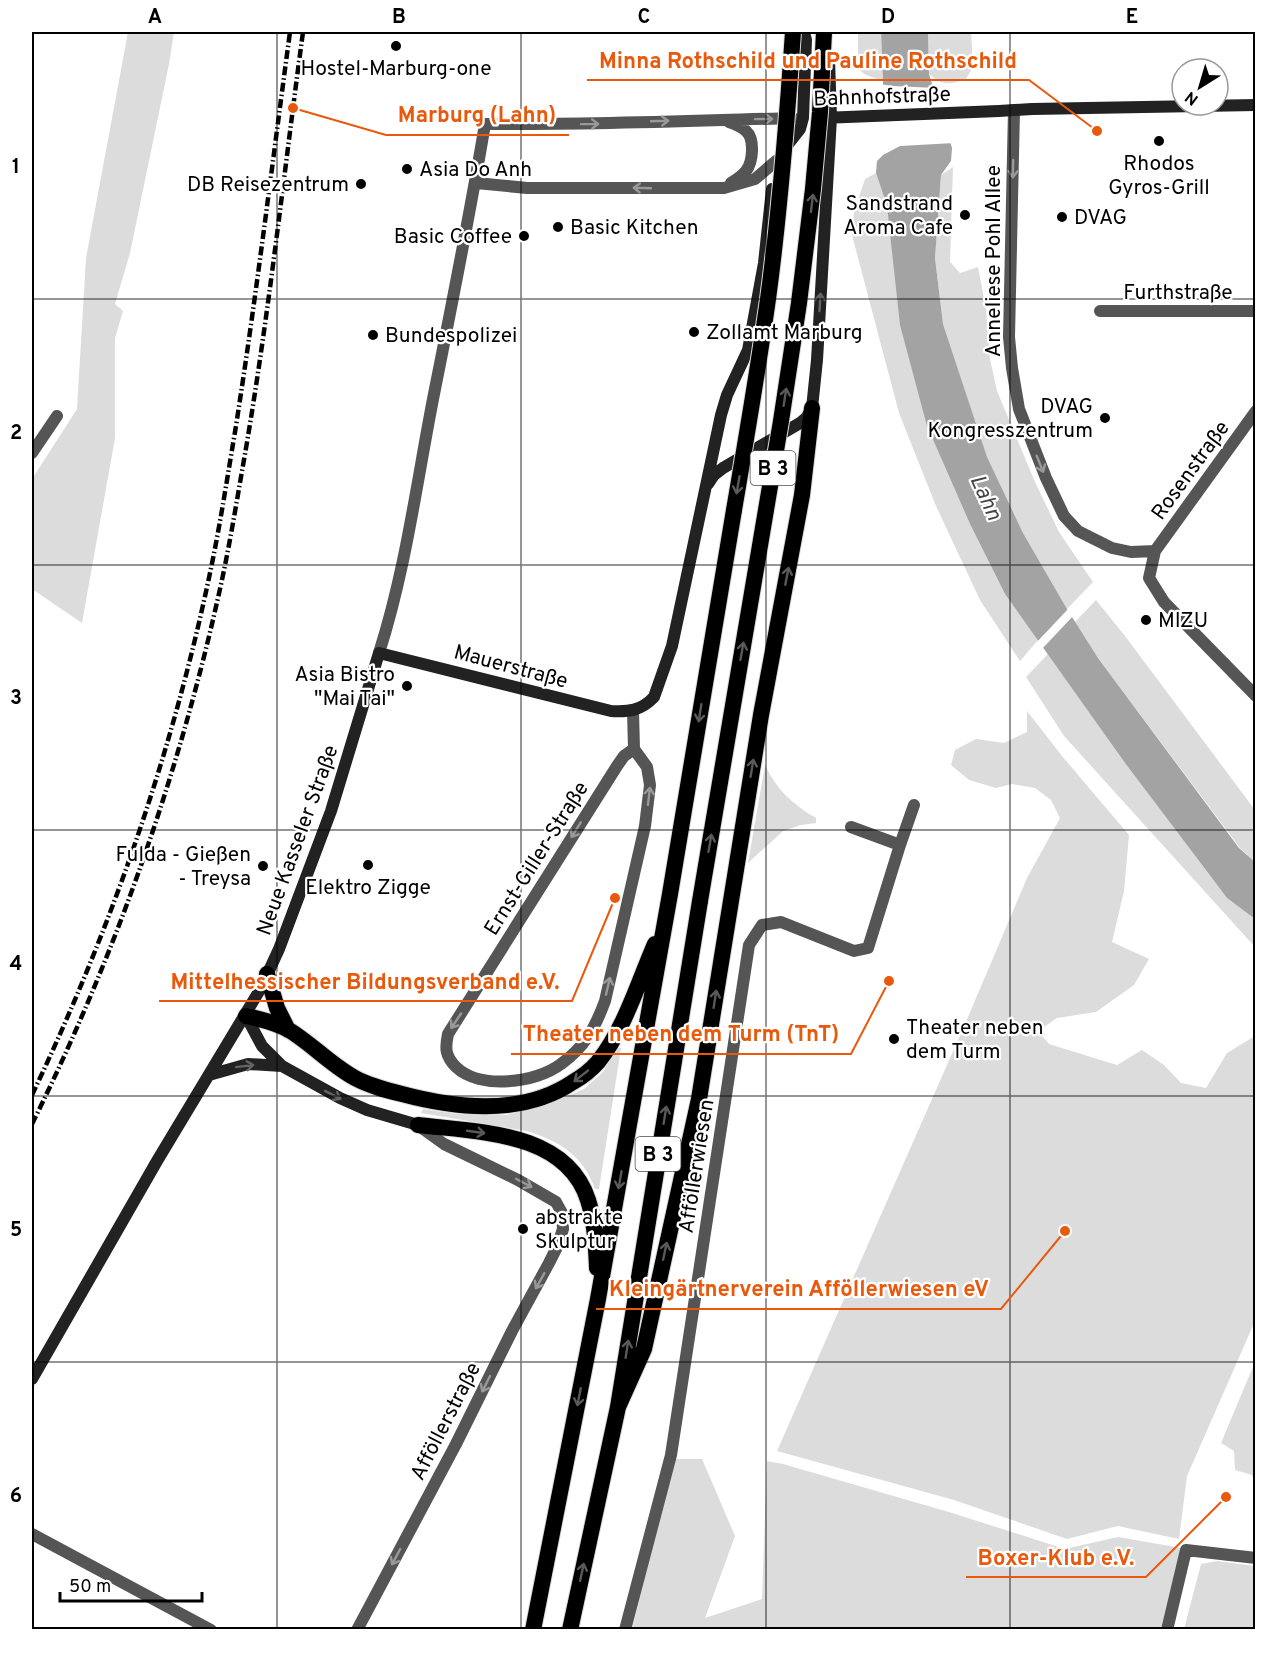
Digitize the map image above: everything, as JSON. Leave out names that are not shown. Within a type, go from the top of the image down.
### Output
[{"type":"highway","name":"B 3","points":[[532,1629],[598,1299],[667,915],[750,419],[768,298],[780,191],[793,32]]},
{"type":"highway","name":"B 3","points":[[570,1629],[618,1407],[781,422],[799,303],[814,178],[824,32]]},
{"type":"highway","name":"B 3","points":[[618,1407],[644,1349],[699,1099],[761,715],[802,495],[812,408]]},
{"type":"highway","points":[[246,1016],[288,1030],[334,1065],[374,1087],[442,1103],[490,1107],[513,1105],[543,1098],[563,1090],[581,1077],[596,1064],[612,1042],[667,915]]},
{"type":"highway","points":[[267,974],[277,1008],[288,1030]]},
{"type":"highway","points":[[418,1125],[525,1141],[551,1153],[565,1164],[585,1190],[594,1224],[598,1299]]},
{"type":"main road","points":[[633,711],[654,697],[672,646],[727,395],[748,350],[764,263],[776,161],[800,129],[803,118],[806,40],[804,32]]},
{"type":"main road","points":[[705,487],[723,468],[800,423],[812,408],[836,118],[824,32]]},
{"type":"main road","name":"Bahnhofstraße","points":[[803,118],[1032,109],[1256,105]]},
{"type":"main road","name":"Mauerstraße","points":[[379,653],[595,708],[610,711],[633,711]]},
{"type":"main road","name":"Neue Kasseler Straße","points":[[32,1379],[157,1161],[246,1016],[267,974],[296,906],[331,811],[379,653]]},
{"type":"main road","points":[[246,1016],[262,1046],[282,1066],[367,1110],[418,1125]]},
{"type":"main road","points":[[208,1075],[248,1064],[282,1066]]},
{"type":"street","name":"Anneliese Pohl Allee","points":[[1014,110],[1009,337],[1019,409],[1046,478],[1064,516],[1078,531],[1112,548],[1131,552],[1155,551]]},
{"type":"street","name":"Bahnhofstraße","points":[[460,261],[485,124],[621,124],[803,118]]},
{"type":"street","points":[[724,188],[748,168],[752,146],[751,136],[745,130],[726,120]]},
{"type":"street","points":[[476,183],[527,188],[724,188],[755,179],[776,161]]},
{"type":"street","name":"Neue Kasseler Straße","points":[[379,653],[389,619],[416,494],[460,261]]},
{"type":"street","name":"Furthstraße","points":[[1100,311],[1256,312]]},
{"type":"street","name":"Rosenstraße","points":[[1155,551],[1256,411]]},
{"type":"street","points":[[32,453],[57,416]]},
{"type":"street","points":[[1155,551],[1149,578],[1164,602],[1256,696]]},
{"type":"street","name":"Ernst-Giller-Straße","points":[[633,711],[634,749],[647,767],[650,785],[645,826],[605,1001],[595,1027],[581,1047],[560,1065],[539,1075],[496,1082],[475,1079],[460,1071],[446,1055],[445,1046],[448,1034],[617,766],[624,756],[634,749]]},
{"type":"street","name":"Afföllerwiesen","points":[[625,1629],[671,1455],[749,945],[762,925],[781,922],[854,951],[868,948],[914,805]]},
{"type":"street","points":[[851,827],[900,845]]},
{"type":"street","name":"Afföllerstraße","points":[[357,1629],[456,1444],[557,1247],[563,1229],[562,1213],[556,1202],[518,1180],[444,1144],[418,1125]]},
{"type":"street","points":[[32,1534],[211,1629]]},
{"type":"street","points":[[1167,1629],[1186,1550],[1256,1558]]},
{"type":"shaded area","points":[[128,32],[174,32],[130,253],[115,304],[123,311],[115,338],[115,438],[82,623],[32,589],[32,479],[77,409],[86,258]]},
{"type":"shaded area","points":[[858,32],[881,32],[883,81],[866,75],[858,69]]},
{"type":"shaded area","points":[[928,32],[971,32],[973,67],[966,79],[946,83],[938,81],[929,74]]},
{"type":"shaded area","points":[[953,167],[950,262],[960,273],[978,267],[986,309],[990,359],[997,391],[1035,482],[1059,532],[1093,582],[1067,609],[1023,533],[987,458],[943,324],[935,258],[941,175]]},
{"type":"shaded area","points":[[876,173],[887,206],[927,426],[970,524],[1005,594],[1038,640],[1020,661],[980,600],[936,506],[899,413],[852,235],[854,212],[865,179]]},
{"type":"shaded area","points":[[1096,600],[1255,810],[1255,862],[1240,848],[1098,658],[1075,622]]},
{"type":"shaded area","points":[[1048,654],[1125,763],[1227,898],[1255,919],[1255,947],[1064,736],[1026,677]]},
{"type":"shaded area","points":[[1027,711],[1129,835],[1124,891],[1112,942],[1149,959],[1134,985],[1096,1012],[1057,1018],[1038,1031],[1049,1044],[1117,1065],[1142,1050],[1164,1065],[1181,1083],[1206,1088],[1227,1053],[1255,1036],[1255,1321],[1187,1476],[1179,1539],[1118,1526],[1067,1539],[954,1500],[777,1451],[1027,878],[1060,818],[1051,800],[1035,788],[1012,784],[996,788],[969,780],[951,765],[955,750],[976,739],[1004,743],[1027,732]]},
{"type":"shaded area","points":[[765,765],[780,789],[800,808],[816,818],[816,823],[783,831],[748,863]]},
{"type":"shaded area","points":[[617,1048],[621,1048],[599,1189],[595,1189],[577,1158],[549,1140],[527,1131],[421,1113],[423,1109],[455,1114],[506,1115],[547,1105],[584,1089],[603,1072]]},
{"type":"shaded area","points":[[1255,1362],[1255,1484],[1252,1475],[1235,1470],[1234,1451],[1221,1443]]},
{"type":"shaded area","points":[[674,1459],[702,1459],[735,1536],[705,1618],[762,1599],[767,1461],[949,1512],[1065,1549],[1118,1537],[1181,1548],[1161,1629],[632,1630]]},
{"type":"shaded area","points":[[1217,1561],[1255,1566],[1255,1629],[1184,1629],[1201,1564]]},
{"type":"water","name":"Lahn","points":[[881,32],[928,32],[929,74],[952,148],[951,161],[941,175],[935,258],[943,324],[987,457],[1023,533],[1098,658],[1239,848],[1255,862],[1255,919],[1227,898],[1125,763],[1005,594],[970,524],[927,426],[900,325],[887,206],[876,173],[883,81]]},
{"type":"pier","points":[[879,84],[936,88],[954,143],[900,146],[883,155],[873,165]]},
{"type":"pier","points":[[1069,608],[1074,615],[1041,650],[1036,643]]},
{"type":"railway","points":[[32,1095],[88,969],[113,905],[158,774],[195,641],[214,555],[235,432],[290,32]]},
{"type":"railway","points":[[32,1124],[63,1060],[118,929],[165,795],[204,658],[227,555],[254,401],[303,32]]},
{"type":"place","name":"Hostel-Marburg-one","points":[[396,46]]},
{"type":"place","name":"Marburg (Lahn)","points":[[293,108]]},
{"type":"place","name":"Minna Rothschild und Pauline Rothschild","points":[[1097,131]]},
{"type":"place","name":"Rhodos Gyros-Grill","points":[[1159,141]]},
{"type":"place","name":"Asia Do Anh","points":[[407,169]]},
{"type":"place","name":"DB Reisezentrum","points":[[361,184]]},
{"type":"place","name":"Sandstrand Aroma Cafe","points":[[965,215]]},
{"type":"place","name":"DVAG","points":[[1062,217]]},
{"type":"place","name":"Basic Kitchen","points":[[558,227]]},
{"type":"place","name":"Basic Coffee","points":[[524,236]]},
{"type":"place","name":"Zollamt Marburg","points":[[694,332]]},
{"type":"place","name":"Bundespolizei","points":[[373,335]]},
{"type":"place","name":"DVAG Kongresszentrum","points":[[1105,418]]},
{"type":"place","name":"MIZU","points":[[1146,620]]},
{"type":"place","name":"Asia Bistro \"Mai Tai\"","points":[[407,686]]},
{"type":"place","name":"Elektro Zigge","points":[[368,865]]},
{"type":"place","name":"Fulda - Gießen - Treysa","points":[[263,866]]},
{"type":"place","name":"Mittelhessischer Bildungsverband e.V.","points":[[615,898]]},
{"type":"place","name":"Theater neben dem Turm (TnT)","points":[[889,981]]},
{"type":"place","name":"Theater neben dem Turm","points":[[894,1039]]},
{"type":"place","name":"abstrakte Skulptur","points":[[523,1229]]},
{"type":"place","name":"Kleingärtnerverein Afföllerwiesen eV","points":[[1065,1231]]},
{"type":"place","name":"Boxer-Klub e.V.","points":[[1226,1497]]}]
